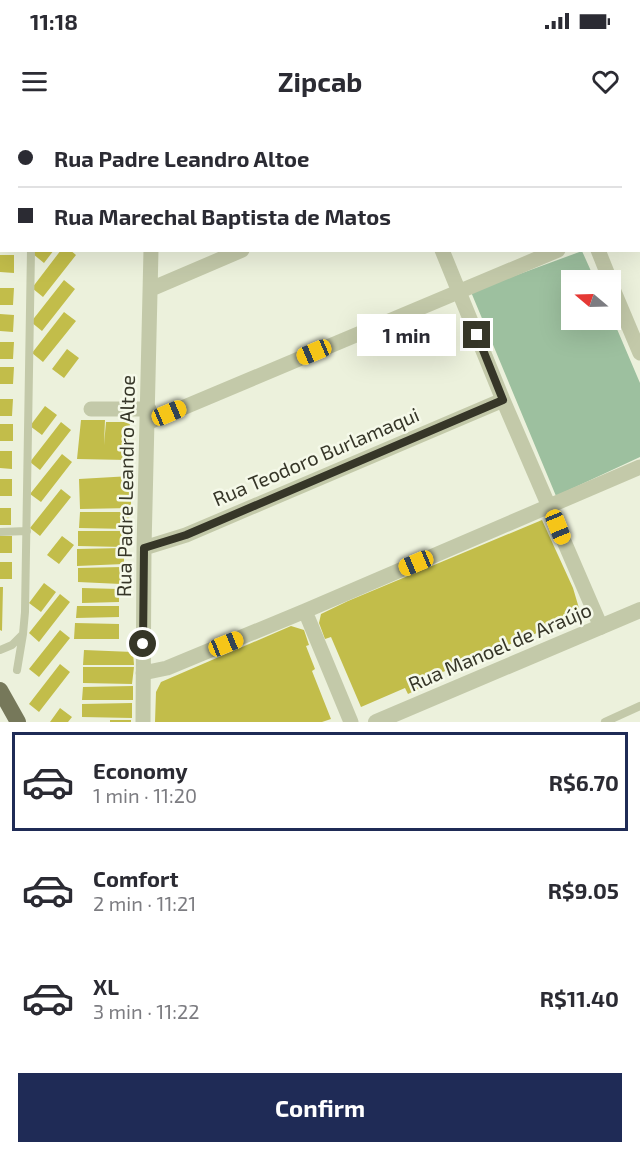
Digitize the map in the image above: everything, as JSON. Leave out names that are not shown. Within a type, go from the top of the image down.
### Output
[{"type":"main road","points":[[0,690],[18,722]]},
{"type":"street","name":"Rua Padre Leandro Altoe","points":[[143,722],[144,548],[149,416],[151,252]]},
{"type":"street","points":[[151,289],[237,252]]},
{"type":"street","points":[[443,252],[503,400],[601,627]]},
{"type":"street","points":[[91,409],[149,416],[553,252]]},
{"type":"street","points":[[599,252],[606,270]]},
{"type":"street","points":[[621,306],[639,346]]},
{"type":"street","name":"Rua Teodoro Burlamaqui","points":[[144,548],[186,535],[503,400]]},
{"type":"street","points":[[143,673],[167,668],[640,467]]},
{"type":"street","name":"Rua Manoel de Araújo","points":[[376,722],[640,610]]},
{"type":"street","points":[[304,611],[351,722]]},
{"type":"lane","points":[[17,670],[23,634],[27,531],[31,252]]},
{"type":"lane","points":[[0,532],[27,531]]},
{"type":"lane","points":[[0,650],[12,645],[23,634]]},
{"type":"lane","points":[[604,722],[640,706]]},
{"type":"green space","points":[[582,252],[591,270],[561,270],[561,330],[617,330],[640,383],[640,457],[556,496],[471,292]]},
{"type":"building","points":[[34,252],[52,252],[44,263],[33,254]]},
{"type":"building","points":[[59,252],[72,252],[76,255],[43,297],[32,288]]},
{"type":"building","points":[[0,255],[14,255],[14,273],[0,272]]},
{"type":"building","points":[[64,280],[75,289],[42,331],[31,322]]},
{"type":"building","points":[[0,288],[14,288],[13,305],[0,305]]},
{"type":"building","points":[[64,312],[76,321],[43,362],[32,353]]},
{"type":"building","points":[[0,314],[14,315],[13,332],[0,331]]},
{"type":"building","points":[[0,342],[14,342],[13,359],[0,359]]},
{"type":"building","points":[[67,349],[79,358],[64,378],[52,369]]},
{"type":"building","points":[[0,367],[14,367],[13,384],[0,384]]},
{"type":"building","points":[[0,399],[13,399],[12,416],[0,416]]},
{"type":"building","points":[[45,406],[57,415],[42,435],[30,426]]},
{"type":"building","points":[[81,420],[105,420],[104,445],[106,422],[130,422],[127,460],[77,459]]},
{"type":"building","points":[[61,422],[71,430],[40,470],[30,462]]},
{"type":"building","points":[[0,424],[13,424],[13,441],[0,441]]},
{"type":"building","points":[[0,451],[12,451],[12,469],[0,468]]},
{"type":"building","points":[[62,454],[72,462],[41,502],[30,494]]},
{"type":"building","points":[[131,476],[131,508],[80,509],[79,479]]},
{"type":"building","points":[[0,479],[12,479],[12,496],[0,496]]},
{"type":"building","points":[[61,489],[71,497],[40,536],[30,528]]},
{"type":"building","points":[[0,508],[11,508],[11,525],[0,525]]},
{"type":"building","points":[[80,512],[130,512],[128,529],[79,528]]},
{"type":"building","points":[[542,520],[573,588],[581,620],[559,630],[556,625],[426,679],[429,684],[408,694],[405,688],[361,707],[331,637],[325,639],[319,623],[321,614]]},
{"type":"building","points":[[78,531],[125,531],[124,547],[78,546]]},
{"type":"building","points":[[0,536],[12,536],[12,553],[0,553]]},
{"type":"building","points":[[62,536],[74,545],[59,564],[47,555]]},
{"type":"building","points":[[124,548],[124,564],[77,566],[77,549]]},
{"type":"building","points":[[0,562],[12,562],[12,579],[0,579]]},
{"type":"building","points":[[122,567],[121,584],[78,582],[78,568]]},
{"type":"building","points":[[44,583],[56,592],[41,612],[29,603]]},
{"type":"building","points":[[0,587],[3,587],[2,631],[0,630]]},
{"type":"building","points":[[82,588],[119,589],[119,602],[82,603]]},
{"type":"building","points":[[60,594],[70,602],[39,642],[29,633]]},
{"type":"building","points":[[77,606],[119,606],[119,617],[76,618]]},
{"type":"building","points":[[75,623],[119,624],[119,639],[74,639]]},
{"type":"building","points":[[291,626],[304,630],[309,645],[306,646],[315,669],[312,671],[331,719],[322,722],[155,722],[156,692],[161,682]]},
{"type":"building","points":[[60,630],[70,638],[39,677],[29,669]]},
{"type":"building","points":[[84,650],[133,652],[134,665],[83,665]]},
{"type":"building","points":[[60,664],[70,672],[39,712],[29,704]]},
{"type":"building","points":[[83,667],[134,667],[132,684],[83,683]]},
{"type":"building","points":[[133,686],[133,700],[82,700],[83,687]]},
{"type":"building","points":[[132,703],[132,718],[82,717],[82,704]]},
{"type":"building","points":[[60,708],[72,717],[68,722],[50,722]]},
{"type":"building","points":[[110,720],[131,720],[131,722],[110,722]]},
{"type":"route","points":[[143,644],[144,548],[186,535],[503,400],[477,335]]}]
